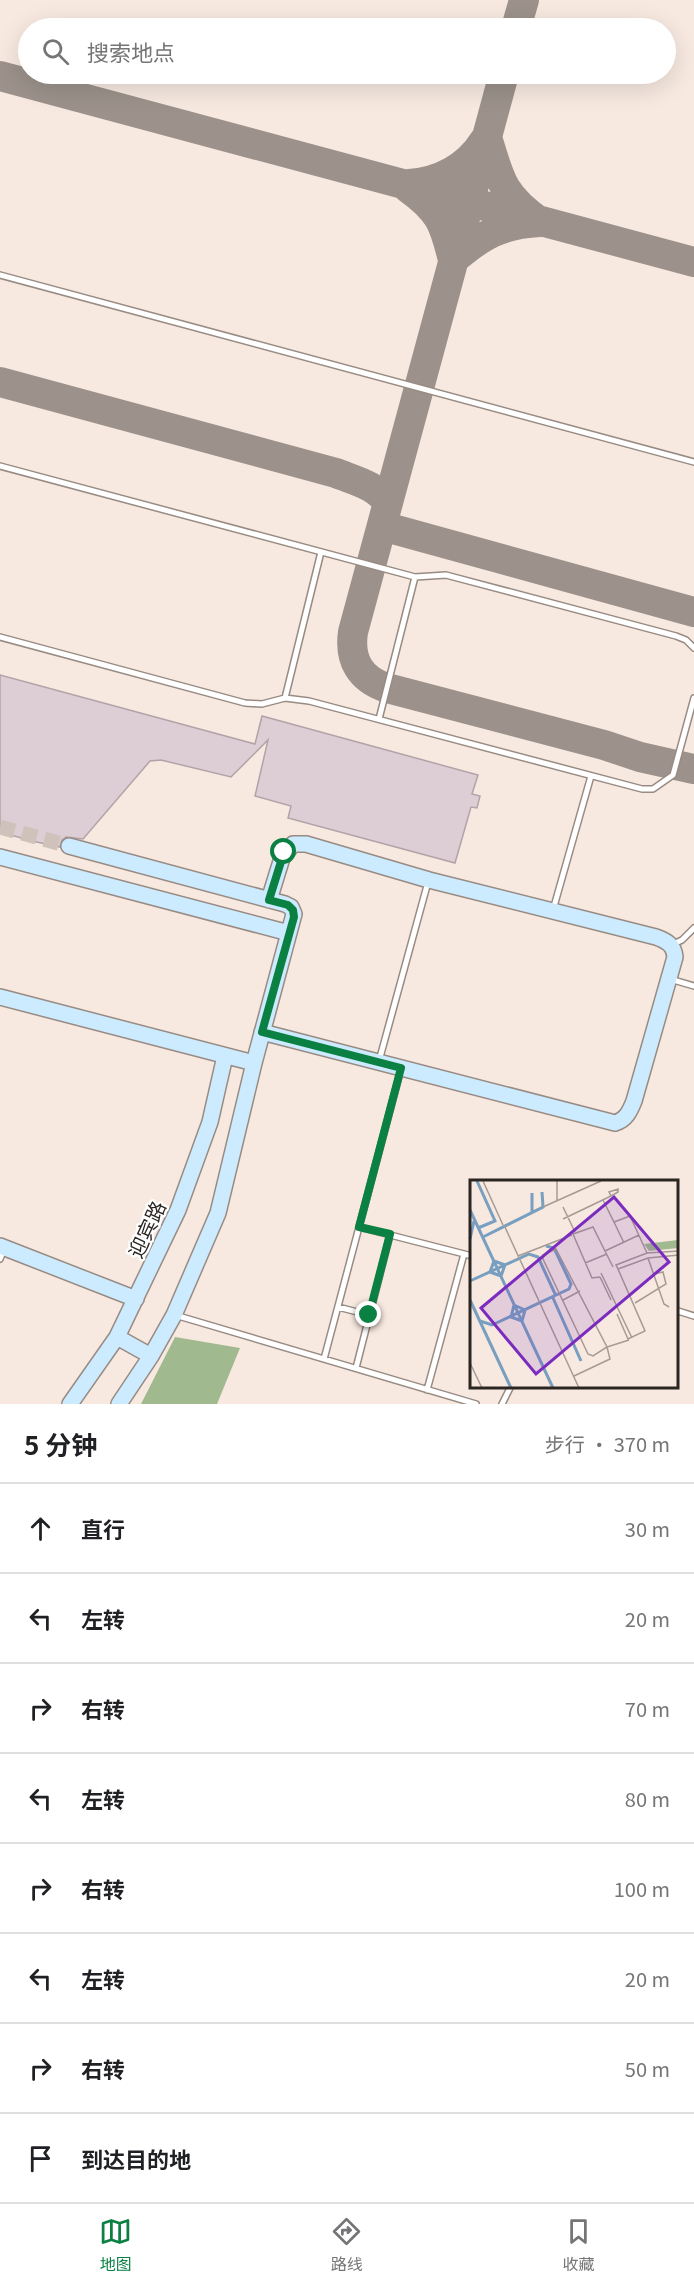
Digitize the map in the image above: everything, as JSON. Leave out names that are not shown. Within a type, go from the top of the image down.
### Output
[{"type":"street","points":[[262,1032],[615,1123],[622,1121],[634,1101],[675,957],[671,945],[656,937],[429,880],[299,843],[293,844],[284,852],[269,900]]},
{"type":"street","points":[[69,846],[288,905],[293,910],[294,917],[254,1063],[218,1213],[174,1315],[151,1356],[119,1404]]},
{"type":"street","points":[[0,856],[289,933]]},
{"type":"street","points":[[0,997],[254,1063]]},
{"type":"street","name":"迎宾路","points":[[70,1404],[117,1337],[178,1210],[210,1122],[225,1056]]},
{"type":"street","points":[[2,1251],[136,1299]]},
{"type":"street","points":[[117,1337],[151,1356]]},
{"type":"lane","points":[[0,275],[694,462]]},
{"type":"lane","points":[[0,466],[415,577],[446,575],[676,636],[686,640],[694,648]]},
{"type":"lane","points":[[285,698],[321,552]]},
{"type":"lane","points":[[379,719],[415,577]]},
{"type":"lane","points":[[0,637],[245,703],[262,704],[285,698],[309,701],[642,789],[653,789],[673,775],[694,698]]},
{"type":"lane","points":[[553,912],[591,776]]},
{"type":"lane","points":[[378,1062],[429,880]]},
{"type":"lane","points":[[671,945],[682,940],[694,928]]},
{"type":"lane","points":[[670,979],[694,986]]},
{"type":"lane","points":[[324,1359],[401,1068]]},
{"type":"lane","points":[[359,1227],[470,1256]]},
{"type":"lane","points":[[356,1368],[390,1234]]},
{"type":"lane","points":[[427,1390],[464,1254]]},
{"type":"lane","points":[[338,1307],[369,1315]]},
{"type":"lane","points":[[679,1311],[694,1316]]},
{"type":"lane","points":[[174,1315],[476,1404]]},
{"type":"lane","points":[[502,1404],[510,1389]]},
{"type":"green space","points":[[175,1337],[240,1348],[217,1404],[141,1404]]},
{"type":"building","points":[[0,675],[255,744],[262,716],[478,775],[472,794],[480,796],[477,808],[471,807],[455,863],[288,818],[291,806],[255,796],[268,740],[231,777],[161,760],[150,761],[83,839],[66,837],[62,840],[60,847],[32,841],[0,832]]},
{"type":"taxiway","points":[[519,18],[524,0]]},
{"type":"taxiway","points":[[0,76],[18,81]]},
{"type":"taxiway","points":[[30,84],[694,262]]},
{"type":"taxiway","points":[[501,84],[353,632],[355,660],[363,674],[387,688],[604,745],[640,757],[694,769]]},
{"type":"taxiway","points":[[408,188],[434,211],[447,236],[453,260],[493,232],[514,225],[540,222],[527,212],[504,186],[487,137]]},
{"type":"taxiway","points":[[409,184],[431,180],[451,172],[469,159],[484,141]]},
{"type":"taxiway","points":[[0,382],[336,473],[372,488],[388,503]]},
{"type":"taxiway","points":[[382,526],[694,612]]},
{"type":"tunnel","points":[[0,827],[69,846]]},
{"type":"route","points":[[284,852],[269,900],[288,905],[293,910],[294,917],[262,1032],[401,1068],[359,1227],[390,1234],[369,1315]]}]
